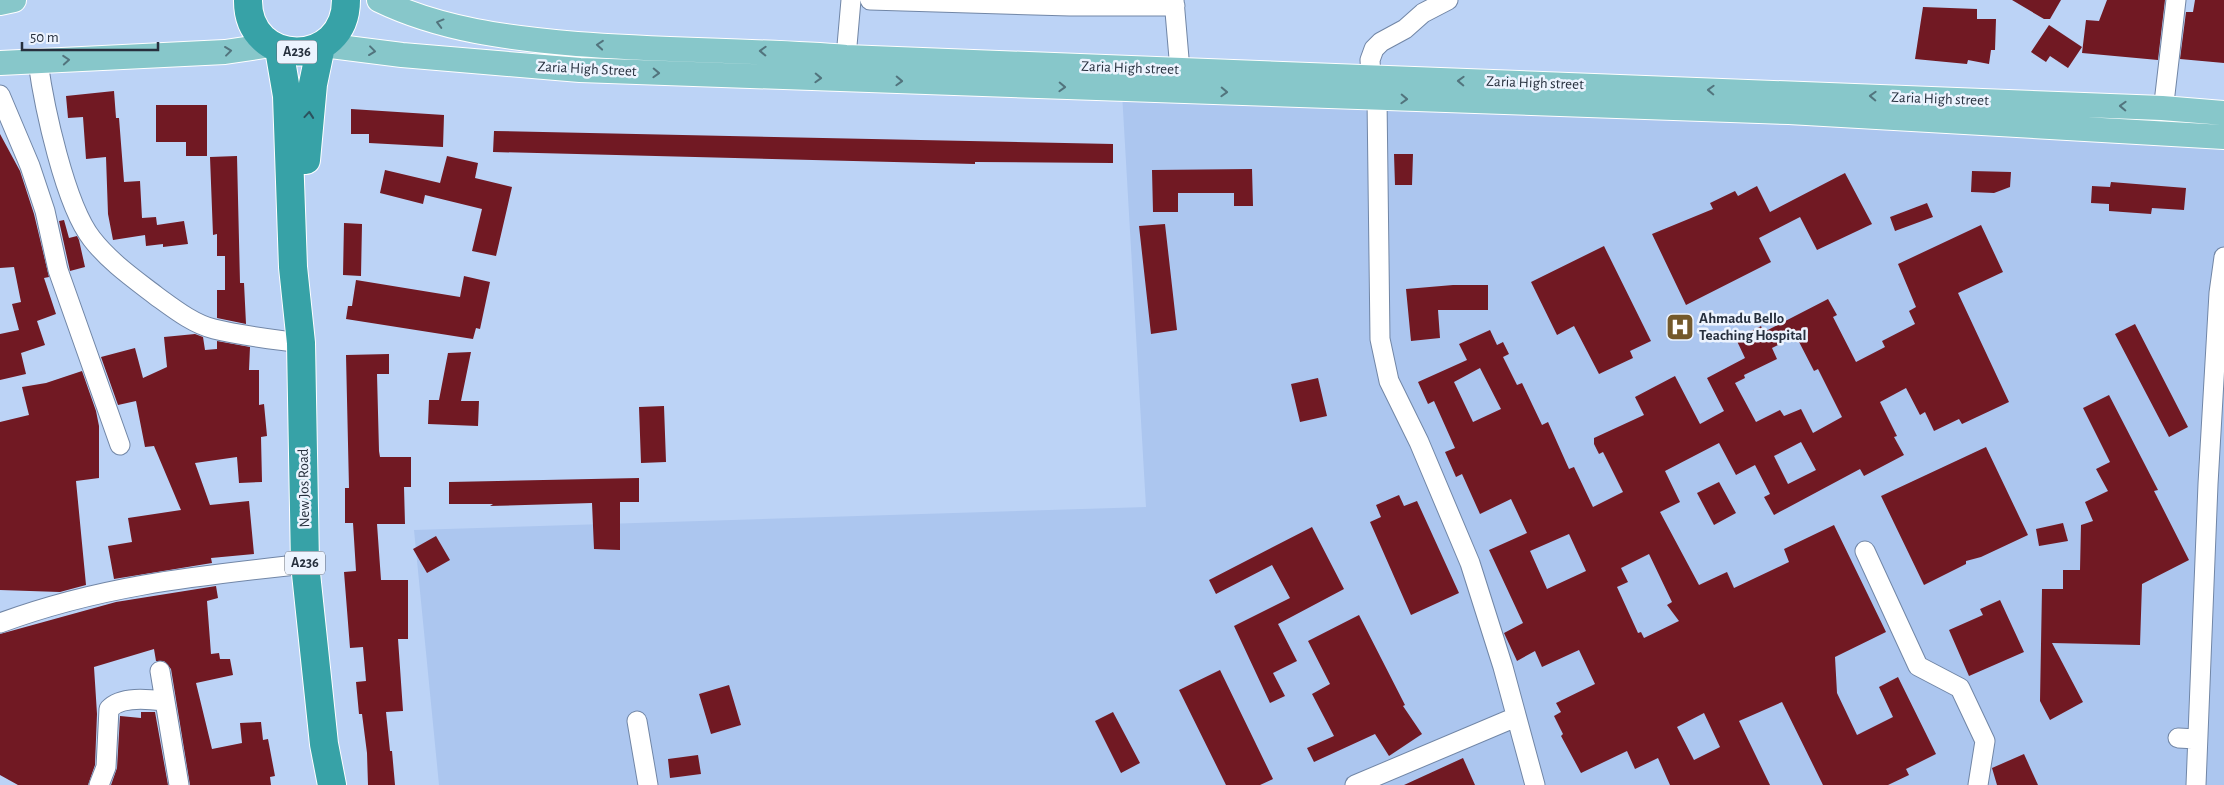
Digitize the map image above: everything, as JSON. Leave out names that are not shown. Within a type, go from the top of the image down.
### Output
[{"type":"highway","name":"A236","points":[[248,0],[252,23],[260,36],[275,47],[294,52],[308,51],[322,46],[334,36],[342,24],[346,10],[346,0]]},
{"type":"highway","name":"New Jos Road","points":[[300,341],[308,271],[308,133],[312,84],[322,46]]},
{"type":"highway","name":"New Jos Road","points":[[275,47],[288,96],[293,267],[300,341],[305,564],[324,744],[332,785]]},
{"type":"main road","points":[[0,3],[14,0]]},
{"type":"main road","name":"Zaria High Street","points":[[386,2],[429,20],[505,37],[623,47],[777,52],[848,68]]},
{"type":"main road","name":"Zaria High Street","points":[[322,46],[402,55],[580,70],[848,68]]},
{"type":"main road","points":[[0,63],[225,52],[275,47]]},
{"type":"main road","name":"Zaria High street","points":[[848,68],[1180,70],[1374,88],[2224,136]]},
{"type":"main road","name":"Zaria High street","points":[[848,68],[1374,88],[2162,108],[2224,113]]},
{"type":"street","points":[[848,68],[851,0]]},
{"type":"street","points":[[870,0],[1070,6],[1174,3],[1180,70]]},
{"type":"street","points":[[1448,0],[1423,13],[1405,28],[1380,42],[1374,49],[1370,60],[1374,88],[1380,339],[1389,381],[1419,442],[1470,563],[1535,785]]},
{"type":"street","points":[[2162,132],[2162,108],[2176,0]]},
{"type":"street","points":[[38,62],[42,93],[67,182],[87,230],[104,252],[140,284],[198,323],[214,329],[300,341]]},
{"type":"street","points":[[0,95],[33,175],[45,211],[58,270],[120,445]]},
{"type":"street","points":[[2196,785],[2208,484],[2219,293],[2224,257]]},
{"type":"street","points":[[1864,551],[1918,666],[1960,688],[1985,740],[1978,785]]},
{"type":"street","points":[[0,623],[44,606],[98,592],[158,581],[305,564]]},
{"type":"street","points":[[160,671],[163,701],[171,730],[178,785]]},
{"type":"street","points":[[99,785],[106,767],[109,710],[115,705],[131,701],[163,701]]},
{"type":"street","points":[[1355,785],[1516,717]]},
{"type":"street","points":[[637,721],[648,785]]},
{"type":"street","points":[[2178,738],[2197,739]]},
{"type":"shaded area","name":"Ahmadu Bello Teaching Hospital","points":[[1122,93],[2224,146],[2224,785],[439,785],[414,530],[1146,507]]},
{"type":"building","points":[[2012,0],[2061,0],[2050,19],[2044,19]]},
{"type":"building","points":[[2107,0],[2165,0],[2158,60],[2082,53],[2086,20],[2099,21]]},
{"type":"building","points":[[2195,0],[2224,0],[2224,63],[2180,59],[2186,12],[2193,12]]},
{"type":"building","points":[[1923,7],[1977,9],[1977,19],[1996,19],[1995,50],[1991,50],[1989,64],[1968,60],[1967,64],[1915,59]]},
{"type":"building","points":[[2049,25],[2082,47],[2068,68],[2050,56],[2046,62],[2031,52]]},
{"type":"building","points":[[114,91],[116,118],[119,118],[124,182],[140,181],[142,218],[156,217],[157,225],[184,221],[188,244],[163,247],[163,244],[146,246],[145,235],[113,240],[108,214],[106,157],[86,159],[83,117],[68,118],[66,96]]},
{"type":"building","points":[[156,105],[207,105],[207,156],[186,156],[186,142],[156,142]]},
{"type":"building","points":[[351,109],[444,115],[443,147],[369,143],[369,134],[351,134]]},
{"type":"building","points":[[494,131],[1113,144],[1113,163],[975,162],[975,164],[493,152]]},
{"type":"building","points":[[0,134],[20,171],[34,214],[49,277],[44,278],[56,314],[37,321],[45,345],[21,353],[26,374],[0,380],[0,334],[19,330],[12,304],[21,302],[14,267],[0,268]]},
{"type":"building","points":[[1394,154],[1413,154],[1412,185],[1395,185]]},
{"type":"building","points":[[237,156],[240,283],[244,283],[246,324],[217,318],[217,290],[225,290],[225,256],[217,256],[217,234],[213,235],[210,157]]},
{"type":"building","points":[[447,156],[478,163],[475,178],[512,187],[496,256],[472,251],[482,209],[425,195],[423,204],[380,193],[385,170],[440,183]]},
{"type":"building","points":[[1252,169],[1253,206],[1234,206],[1234,193],[1178,193],[1178,212],[1153,212],[1152,170]]},
{"type":"building","points":[[1972,171],[2011,172],[2010,187],[1994,193],[1971,192]]},
{"type":"building","points":[[1845,173],[1872,224],[1817,250],[1800,217],[1759,238],[1771,262],[1686,305],[1652,234],[1713,209],[1710,203],[1735,191],[1738,196],[1757,186],[1770,212]]},
{"type":"building","points":[[2111,182],[2186,188],[2184,210],[2152,208],[2151,214],[2109,211],[2109,204],[2091,203],[2092,186],[2110,187]]},
{"type":"building","points":[[1927,203],[1933,217],[1895,231],[1890,217]]},
{"type":"building","points":[[64,220],[69,238],[77,236],[79,240],[85,267],[70,271],[59,221]]},
{"type":"building","points":[[344,223],[362,224],[361,276],[343,275]]},
{"type":"building","points":[[1165,224],[1177,330],[1151,334],[1139,226]]},
{"type":"building","points":[[1981,225],[2003,272],[1958,293],[2009,402],[1962,424],[1959,419],[1934,431],[1925,412],[1920,415],[1906,388],[1880,402],[1897,436],[1894,437],[1904,455],[1864,476],[1860,469],[1774,515],[1764,497],[1770,494],[1755,465],[1736,475],[1719,443],[1665,471],[1680,502],[1660,512],[1699,585],[1727,572],[1734,588],[1789,562],[1784,549],[1834,525],[1886,632],[1835,657],[1837,693],[1857,735],[1893,717],[1879,687],[1898,677],[1936,754],[1906,769],[1909,775],[1888,785],[1823,785],[1782,702],[1739,721],[1770,785],[1670,785],[1658,758],[1635,769],[1627,751],[1581,773],[1561,736],[1563,734],[1554,716],[1561,712],[1556,703],[1595,684],[1579,650],[1542,667],[1535,651],[1517,661],[1504,633],[1523,623],[1489,550],[1527,533],[1511,499],[1480,514],[1462,474],[1456,477],[1445,452],[1455,448],[1434,401],[1428,404],[1418,382],[1467,360],[1459,344],[1490,330],[1497,345],[1503,342],[1509,354],[1503,357],[1517,385],[1522,383],[1542,425],[1548,422],[1569,469],[1574,467],[1593,507],[1623,492],[1603,452],[1599,454],[1594,444],[1594,438],[1644,415],[1635,397],[1675,376],[1700,424],[1724,411],[1707,378],[1745,358],[1736,339],[1761,326],[1764,332],[1828,299],[1837,315],[1833,317],[1856,362],[1885,347],[1882,341],[1915,324],[1909,311],[1916,307],[1898,264]],"holes":[[[1796,336],[1814,371],[1818,369],[1842,417],[1813,433],[1801,409],[1784,416],[1780,410],[1756,422],[1735,383],[1745,378],[1744,375],[1777,359],[1772,348]],[[1480,368],[1501,409],[1473,422],[1454,382]],[[1801,442],[1816,470],[1788,484],[1774,456]],[[1569,534],[1586,571],[1547,589],[1530,551]],[[1649,554],[1672,602],[1667,605],[1679,621],[1644,638],[1641,632],[1638,633],[1617,587],[1628,582],[1621,568]],[[1704,713],[1720,747],[1694,760],[1677,727]]]},
{"type":"building","points":[[1604,246],[1651,341],[1630,351],[1633,358],[1599,374],[1574,326],[1557,335],[1531,282]]},
{"type":"building","points":[[464,276],[490,282],[480,329],[476,328],[473,339],[346,319],[348,306],[352,306],[356,280],[460,297]]},
{"type":"building","points":[[1453,285],[1488,285],[1488,310],[1438,310],[1440,338],[1411,341],[1406,289]]},
{"type":"building","points":[[2135,324],[2188,427],[2169,437],[2115,334]]},
{"type":"building","points":[[195,334],[203,337],[205,350],[217,349],[217,341],[250,347],[249,370],[259,370],[259,405],[264,404],[267,436],[261,437],[262,482],[239,483],[237,457],[195,463],[210,505],[249,501],[254,554],[211,558],[212,563],[114,579],[108,546],[132,542],[128,518],[181,510],[154,446],[145,447],[136,401],[118,405],[101,357],[135,348],[143,378],[167,367],[164,337]]},
{"type":"building","points":[[471,352],[461,401],[479,401],[478,426],[428,424],[429,400],[439,400],[448,353]]},
{"type":"building","points":[[389,354],[389,374],[377,374],[379,451],[380,457],[411,457],[411,487],[404,487],[405,524],[377,524],[381,580],[408,580],[408,639],[398,639],[403,711],[386,712],[395,785],[368,785],[367,753],[362,714],[359,714],[356,682],[366,681],[363,647],[350,648],[344,572],[356,571],[353,523],[345,523],[345,488],[349,488],[346,355]]},
{"type":"building","points":[[82,371],[96,411],[99,426],[99,478],[76,481],[86,585],[60,592],[0,590],[0,422],[29,415],[22,387],[46,383]]},
{"type":"building","points":[[1318,378],[1327,416],[1300,422],[1291,384]]},
{"type":"building","points":[[2109,395],[2158,490],[2154,491],[2189,560],[2142,584],[2140,645],[2052,643],[2083,702],[2050,720],[2040,701],[2042,589],[2063,589],[2063,570],[2080,570],[2081,525],[2093,521],[2085,502],[2108,491],[2096,469],[2110,462],[2083,408]]},
{"type":"building","points":[[664,406],[666,462],[641,463],[639,407]]},
{"type":"building","points":[[1986,447],[2028,535],[1981,557],[1966,561],[1966,564],[1924,585],[1881,496]]},
{"type":"building","points":[[639,478],[639,502],[620,502],[620,550],[594,549],[592,503],[490,506],[493,504],[449,504],[449,482]]},
{"type":"building","points":[[1719,482],[1736,513],[1714,525],[1697,493]]},
{"type":"building","points":[[1399,495],[1404,506],[1417,501],[1459,593],[1411,615],[1370,522],[1381,517],[1376,505]]},
{"type":"building","points":[[2063,523],[2068,541],[2039,546],[2036,529]]},
{"type":"building","points":[[1312,527],[1344,589],[1278,624],[1297,661],[1273,673],[1285,696],[1270,703],[1234,626],[1290,598],[1272,565],[1216,594],[1209,580]]},
{"type":"building","points":[[436,536],[450,560],[427,573],[413,549]]},
{"type":"building","points":[[216,586],[218,598],[207,601],[211,654],[219,653],[220,659],[230,659],[233,675],[196,683],[212,749],[242,743],[240,723],[261,722],[263,740],[268,739],[275,776],[270,777],[271,785],[190,785],[171,669],[164,661],[156,661],[154,649],[94,667],[97,714],[95,765],[88,785],[18,785],[0,775],[0,634],[116,602]]},
{"type":"building","points":[[2000,600],[2024,652],[1969,676],[1949,630],[1983,615],[1980,609]]},
{"type":"building","points":[[1359,615],[1405,705],[1403,706],[1422,734],[1389,756],[1375,734],[1314,762],[1307,748],[1334,736],[1312,694],[1330,684],[1308,641]]},
{"type":"building","points":[[1220,670],[1273,779],[1260,785],[1226,785],[1179,690]]},
{"type":"building","points":[[729,685],[741,725],[711,734],[699,694]]},
{"type":"building","points":[[141,712],[155,712],[168,785],[111,785],[117,768],[120,716],[141,718]]},
{"type":"building","points":[[1113,712],[1140,763],[1121,773],[1095,721]]},
{"type":"building","points":[[2024,754],[2038,785],[1997,785],[1992,768]]},
{"type":"building","points":[[698,755],[701,774],[670,778],[668,759]]},
{"type":"building","points":[[1463,758],[1475,785],[1404,785]]},
{"type":"place","name":"Ahmadu Bello Teaching Hospital","points":[[1680,327]]}]
